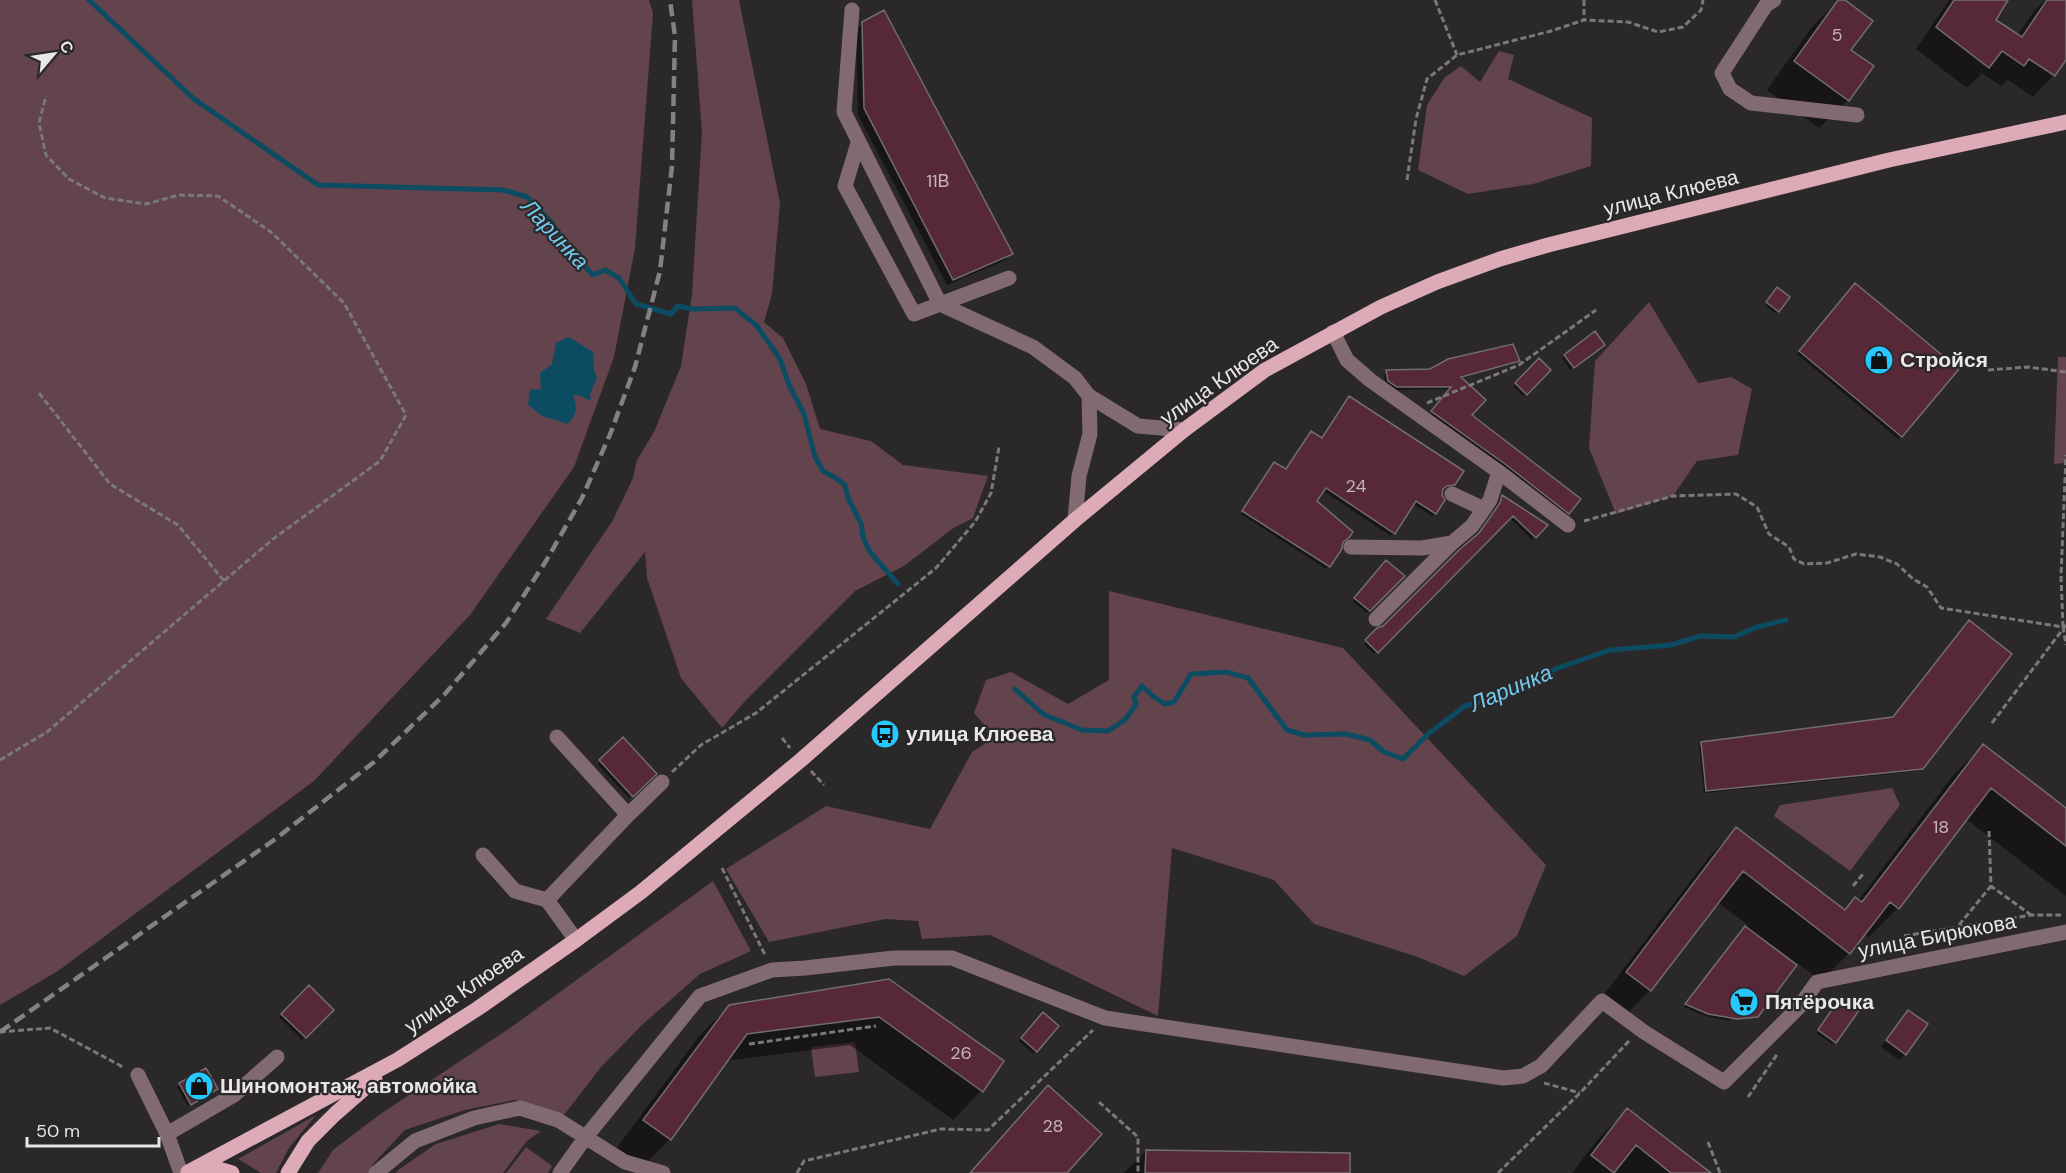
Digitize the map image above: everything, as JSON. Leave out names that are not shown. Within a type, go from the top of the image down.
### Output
[{"type":"main road","name":"улица Клюева","points":[[185,1173],[397,1060],[477,1009],[576,940],[641,892],[801,760],[1075,520],[1184,430],[1265,370],[1333,332],[1437,282],[1500,259],[1548,245],[1889,160],[2066,122]]},
{"type":"main road","name":"улица Клюева","points":[[288,1173],[308,1141],[334,1114],[397,1060]]},
{"type":"main road","points":[[185,1173],[202,1168],[215,1168],[232,1173]]},
{"type":"street","points":[[1774,0],[1766,5],[1722,73],[1730,89],[1751,103],[1857,115]]},
{"type":"street","points":[[852,10],[844,112],[940,304],[1033,348],[1075,378],[1089,396],[1138,426],[1184,430]]},
{"type":"street","points":[[858,143],[845,186],[914,314],[1009,278]]},
{"type":"street","points":[[1333,332],[1347,360],[1370,380],[1568,525]]},
{"type":"street","points":[[1075,520],[1079,476],[1090,434],[1089,396]]},
{"type":"street","points":[[1376,619],[1472,526],[1491,500],[1498,472]]},
{"type":"street","points":[[1452,494],[1484,509]]},
{"type":"street","points":[[1351,547],[1422,548],[1452,543]]},
{"type":"street","points":[[557,737],[628,815]]},
{"type":"street","points":[[548,900],[662,782]]},
{"type":"street","points":[[483,855],[515,891],[548,900],[576,940]]},
{"type":"street","name":"улица Бирюкова","points":[[1639,1029],[1724,1082],[1798,1007],[1817,982],[2066,932]]},
{"type":"street","points":[[560,1173],[585,1138],[699,996],[772,970],[894,958],[952,958],[1105,1018],[1503,1078],[1523,1076],[1541,1066],[1602,1001],[1639,1029]]},
{"type":"street","points":[[166,1134],[234,1095],[277,1057]]},
{"type":"street","points":[[138,1075],[185,1173]]},
{"type":"street","points":[[376,1173],[415,1141],[474,1118],[520,1108],[558,1120],[625,1162],[663,1173]]},
{"type":"path","points":[[1435,0],[1457,55]]},
{"type":"path","points":[[1584,0],[1584,20]]},
{"type":"path","points":[[1407,180],[1416,119],[1427,79],[1457,55],[1551,31],[1584,20],[1628,22],[1658,32],[1683,27],[1701,10],[1703,0]]},
{"type":"path","points":[[0,760],[47,732],[273,539],[380,461],[406,415],[344,303],[271,232],[218,196],[179,195],[146,204],[105,198],[69,179],[46,155],[39,123],[46,96]]},
{"type":"path","points":[[1411,409],[1519,365],[1596,310]]},
{"type":"path","points":[[1988,369],[2028,367],[2066,372]]},
{"type":"path","points":[[39,393],[110,484],[178,525],[224,580]]},
{"type":"path","points":[[662,782],[701,745],[756,712],[936,568],[975,522],[991,493],[999,447]]},
{"type":"path","points":[[2066,455],[2061,576],[2066,645]]},
{"type":"path","points":[[1568,525],[1674,496],[1736,494],[1757,507],[1768,534],[1789,547],[1794,559],[1804,564],[1827,563],[1856,554],[1880,558],[1897,564],[1913,579],[1927,587],[1941,608],[2065,626]]},
{"type":"path","points":[[1992,723],[2065,626]]},
{"type":"path","points":[[1958,927],[1991,886],[1989,831]]},
{"type":"path","points":[[722,868],[757,939]]},
{"type":"path","points":[[1853,886],[1863,874]]},
{"type":"path","points":[[1991,886],[2031,915]]},
{"type":"path","points":[[1904,936],[2031,915],[2066,915]]},
{"type":"path","points":[[797,1173],[804,1161],[941,1129],[988,1130],[1105,1018]]},
{"type":"path","points":[[749,1044],[876,1026]]},
{"type":"path","points":[[0,1032],[50,1028],[138,1075]]},
{"type":"path","points":[[1498,1173],[1580,1093],[1639,1029]]},
{"type":"path","points":[[1748,1097],[1779,1051]]},
{"type":"path","points":[[1523,1076],[1580,1093]]},
{"type":"path","points":[[1099,1102],[1138,1137],[1138,1173]]},
{"type":"path","points":[[1708,1142],[1720,1173]]},
{"type":"shaded area","points":[[0,0],[649,0],[653,13],[635,248],[614,357],[574,467],[470,615],[314,781],[58,971],[0,1005]]},
{"type":"shaded area","points":[[692,0],[739,0],[780,203],[772,294],[764,322],[783,338],[806,384],[820,429],[871,441],[903,465],[988,476],[973,518],[952,529],[904,566],[855,591],[745,701],[722,728],[681,678],[647,578],[645,552],[580,633],[546,619],[613,520],[633,478],[637,460],[654,432],[681,366],[692,294],[702,132]]},
{"type":"shaded area","points":[[1499,51],[1514,55],[1508,79],[1592,118],[1591,166],[1533,184],[1468,194],[1418,170],[1427,105],[1445,77],[1461,66],[1480,82]]},
{"type":"shaded area","points":[[1649,302],[1698,383],[1731,377],[1752,389],[1738,455],[1697,461],[1673,496],[1616,514],[1589,448],[1595,361]]},
{"type":"shaded area","points":[[2058,357],[2066,357],[2066,463],[2054,464]]},
{"type":"shaded area","points":[[1109,591],[1343,648],[1546,865],[1517,936],[1464,976],[1415,956],[1314,924],[1274,880],[1172,848],[1158,1016],[990,935],[922,939],[918,921],[885,919],[769,942],[726,869],[826,806],[930,829],[972,752],[995,737],[974,713],[986,680],[1011,672],[1068,704],[1109,680]]},
{"type":"shaded area","points":[[1892,788],[1900,805],[1850,871],[1774,816],[1780,805]]},
{"type":"shaded area","points":[[713,881],[751,951],[700,974],[642,1025],[601,1067],[564,1115],[515,1100],[465,1110],[405,1130],[373,1164],[369,1173],[318,1173],[333,1150],[379,1115],[513,1026]]},
{"type":"shaded area","points":[[855,1042],[859,1072],[815,1077],[811,1047]]},
{"type":"shaded area","points":[[316,1115],[289,1148],[276,1173],[261,1173],[238,1159]]},
{"type":"shaded area","points":[[499,1124],[541,1131],[527,1141],[503,1173],[396,1173],[436,1144]]},
{"type":"shaded area","points":[[526,1147],[552,1166],[548,1173],[506,1173]]},
{"type":"water","points":[[569,337],[593,352],[594,370],[597,377],[590,394],[591,401],[573,395],[576,410],[568,424],[542,416],[528,405],[530,390],[541,389],[540,373],[552,364],[556,343]]},
{"type":"building","points":[[1838,0],[1845,0],[1873,21],[1851,50],[1874,66],[1849,101],[1794,61]]},
{"type":"building","points":[[1954,0],[2008,0],[1996,20],[2022,37],[2047,0],[2066,0],[2066,60],[2055,76],[2029,59],[2024,66],[2002,51],[1989,68],[1936,27]]},
{"type":"building","points":[[884,10],[1013,254],[953,280],[864,108],[862,22]]},
{"type":"building","name":"Стройся","points":[[1855,283],[1959,369],[1902,437],[1799,351]]},
{"type":"building","points":[[1777,287],[1790,297],[1779,312],[1766,302]]},
{"type":"building","points":[[1595,331],[1605,345],[1574,368],[1564,355]]},
{"type":"building","points":[[1513,344],[1520,361],[1461,377],[1486,400],[1472,415],[1581,499],[1569,514],[1431,411],[1451,387],[1397,387],[1388,381],[1386,370],[1430,369],[1448,359]]},
{"type":"building","points":[[1539,358],[1551,370],[1527,395],[1515,383]]},
{"type":"building","points":[[1349,396],[1464,471],[1455,485],[1443,489],[1442,495],[1445,500],[1436,514],[1416,501],[1395,534],[1326,488],[1317,501],[1353,532],[1343,542],[1342,549],[1330,567],[1242,511],[1274,462],[1286,469],[1311,431],[1322,438]]},
{"type":"building","points":[[1502,495],[1548,525],[1536,538],[1513,516],[1378,653],[1365,640],[1377,628],[1383,626],[1479,533],[1500,503]]},
{"type":"building","points":[[1386,560],[1405,576],[1370,611],[1354,598]]},
{"type":"building","points":[[1969,620],[2012,654],[1923,769],[1706,791],[1701,742],[1893,717]]},
{"type":"building","points":[[623,737],[657,774],[633,797],[599,760]]},
{"type":"building","points":[[1983,744],[2066,808],[2066,846],[1991,788],[1899,909],[1890,902],[1850,954],[1743,871],[1651,991],[1626,972],[1736,827],[1845,910],[1855,897],[1862,902]]},
{"type":"building","points":[[1745,926],[1797,965],[1758,1017],[1737,1019],[1708,1014],[1685,1004]]},
{"type":"building","points":[[889,979],[1004,1061],[983,1092],[879,1017],[747,1034],[671,1140],[643,1120],[729,1005]]},
{"type":"building","points":[[309,985],[334,1010],[306,1038],[281,1014]]},
{"type":"building","points":[[1841,996],[1860,1009],[1836,1043],[1818,1030]]},
{"type":"building","points":[[1908,1010],[1928,1024],[1906,1055],[1886,1040]]},
{"type":"building","points":[[1043,1012],[1059,1026],[1037,1052],[1021,1038]]},
{"type":"building","name":"Шиномонтаж, автомойка","points":[[206,1068],[218,1089],[191,1105],[179,1083]]},
{"type":"building","points":[[1048,1085],[1102,1134],[1067,1173],[970,1173]]},
{"type":"building","points":[[1627,1108],[1711,1173],[1671,1173],[1636,1145],[1614,1173],[1591,1155]]},
{"type":"building","points":[[1146,1150],[1350,1153],[1350,1173],[1145,1173]]},
{"type":"waterway","name":"Ларинка","points":[[89,0],[194,99],[318,185],[503,190],[527,197],[552,223],[569,250],[593,275],[605,270],[619,278],[636,304],[671,314],[678,306],[693,309],[735,308],[757,326],[780,359],[789,385],[804,414],[815,457],[823,471],[845,485],[870,552],[898,584]]},
{"type":"waterway","name":"Ларинка","points":[[1015,689],[1043,714],[1082,730],[1108,731],[1126,719],[1136,704],[1134,697],[1142,686],[1165,704],[1174,702],[1191,674],[1226,672],[1248,678],[1287,730],[1304,735],[1346,734],[1370,740],[1384,752],[1403,759],[1428,734],[1465,706],[1500,696],[1558,668],[1610,650],[1671,645],[1700,636],[1734,637],[1757,627],[1786,620]]},
{"type":"railway","points":[[0,1032],[274,840],[374,762],[444,695],[506,623],[546,561],[582,498],[611,432],[635,367],[660,271],[672,166],[675,36],[670,0]]},
{"type":"place","name":"Стройся","points":[[1879,360]]},
{"type":"place","name":"улица Клюева","points":[[885,734]]},
{"type":"place","name":"Пятёрочка","points":[[1744,1002]]},
{"type":"place","name":"Шиномонтаж, автомойка","points":[[199,1086]]}]
